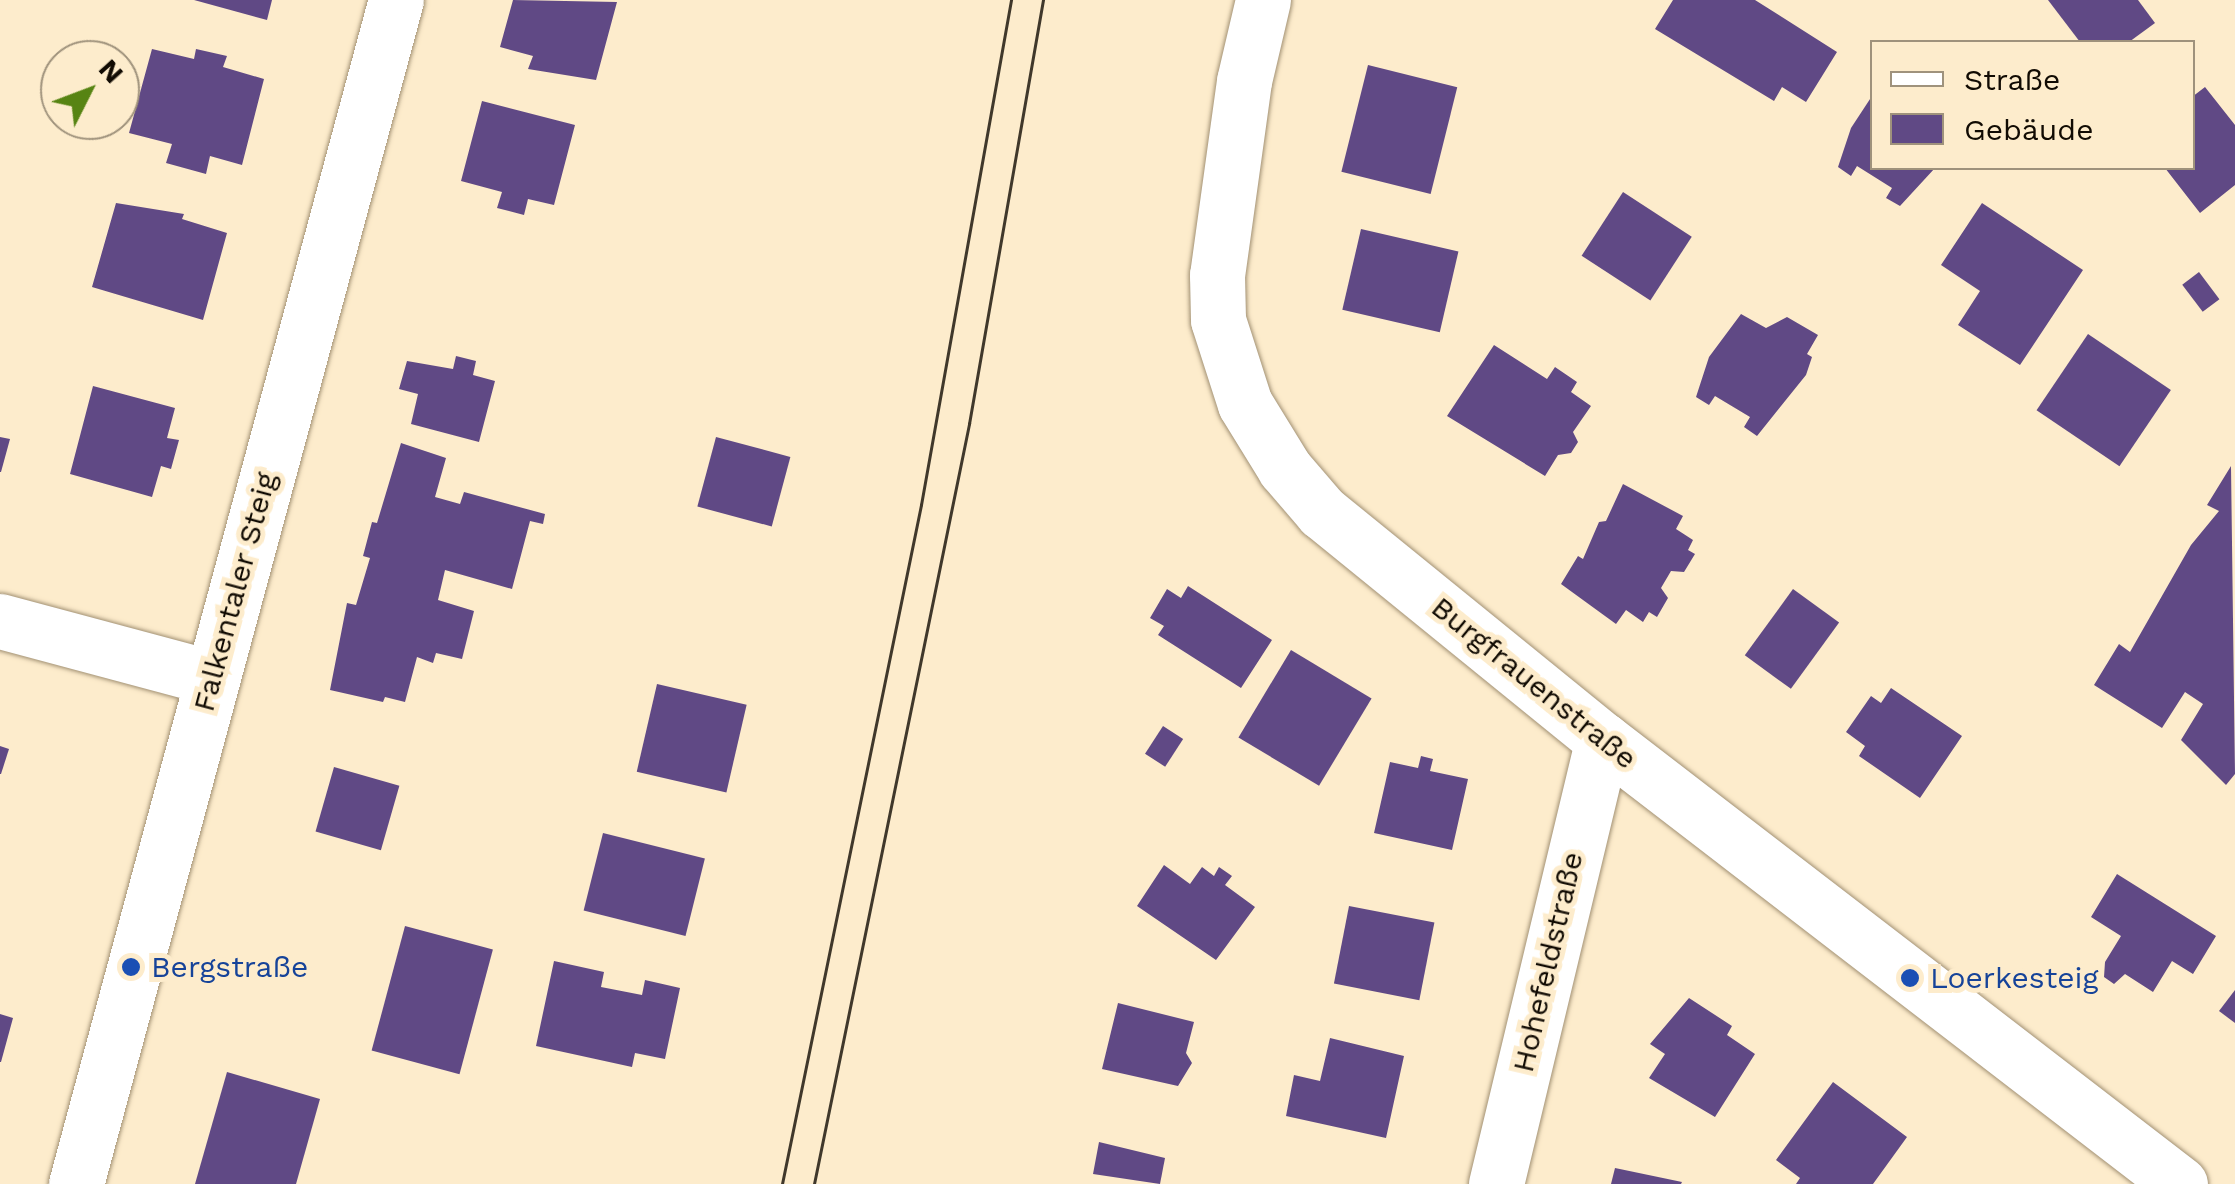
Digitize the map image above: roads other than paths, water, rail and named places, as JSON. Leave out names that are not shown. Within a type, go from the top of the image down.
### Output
[{"type":"street","name":"Falkentaler Steig","points":[[76,1184],[396,0]]},
{"type":"street","name":"Burgfrauenstraße","points":[[1263,0],[1244,81],[1217,275],[1218,320],[1246,404],[1284,469],[1322,512],[1604,740],[2180,1184]]},
{"type":"street","points":[[0,620],[213,678]]},
{"type":"street","name":"Hohefeldstraße","points":[[1496,1184],[1604,740]]},
{"type":"tram line","points":[[782,1184],[921,505],[1011,0]]},
{"type":"tram line","points":[[814,1184],[969,424],[1043,0]]},
{"type":"place","name":"Bergstraße","points":[[131,967]]},
{"type":"place","name":"Loerkesteig","points":[[1910,978]]}]
